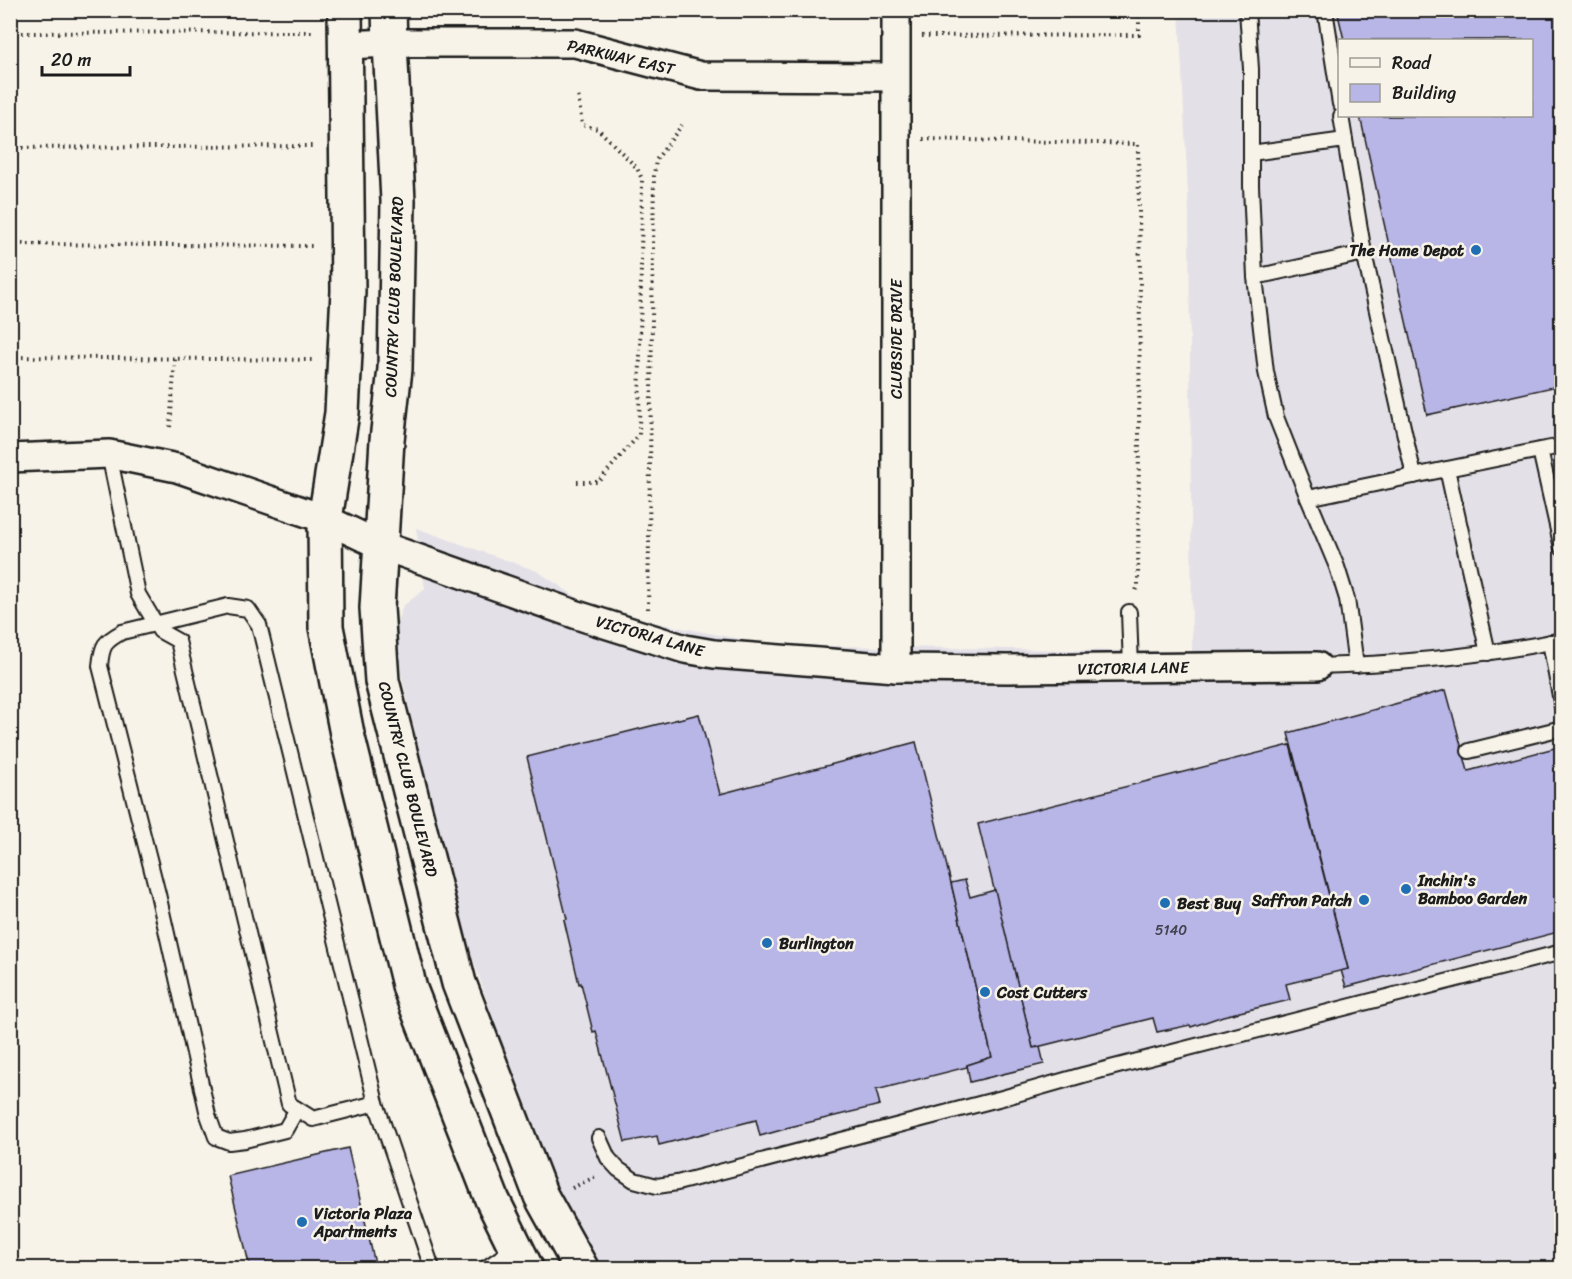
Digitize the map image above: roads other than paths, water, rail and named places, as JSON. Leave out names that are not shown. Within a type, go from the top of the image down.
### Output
[{"type":"street","points":[[345,10],[332,38],[348,291],[342,413],[325,519],[326,627],[347,734],[410,989],[492,1199],[521,1258]]},
{"type":"street","name":"COUNTRY CLUB BOULEVARD","points":[[389,10],[398,201],[395,369],[387,440],[376,608],[382,681],[459,983],[541,1197],[581,1269]]},
{"type":"street","name":"CLUBSIDE DRIVE","points":[[895,23],[896,668]]},
{"type":"street","name":"PARKWAY EAST","points":[[332,38],[390,43],[574,43],[701,76],[895,77]]},
{"type":"street","name":"VICTORIA LANE","points":[[10,458],[110,454],[177,468],[325,519],[380,545],[583,617],[685,649],[714,654],[896,668],[1317,666]]},
{"type":"lane","points":[[1247,10],[1251,69],[1255,277],[1266,372],[1276,417],[1337,567],[1347,599],[1356,665]]},
{"type":"lane","points":[[1325,10],[1338,91]]},
{"type":"lane","points":[[1341,117],[1364,253],[1414,476]]},
{"type":"lane","points":[[1251,153],[1345,140]]},
{"type":"lane","points":[[1255,277],[1364,253]]},
{"type":"lane","points":[[1308,498],[1562,447]]},
{"type":"lane","points":[[1540,450],[1562,548]]},
{"type":"lane","points":[[110,454],[138,594],[160,631],[178,641],[289,1104],[313,1119],[376,1103]]},
{"type":"lane","points":[[1448,469],[1488,653]]},
{"type":"lane","points":[[297,1109],[285,1130],[228,1142],[216,1137],[208,1115],[158,894],[100,666],[102,651],[108,640],[122,632],[228,606],[248,609],[259,625],[376,1103],[432,1269]]},
{"type":"lane","points":[[1129,612],[1131,668]]},
{"type":"lane","points":[[1317,666],[1378,664],[1488,653],[1556,641],[1562,707]]},
{"type":"lane","points":[[1469,750],[1562,728]]},
{"type":"lane","points":[[600,1138],[608,1158],[618,1169],[634,1180],[657,1186],[677,1183],[1095,1072],[1562,952]]},
{"type":"lane","points":[[486,1269],[521,1258]]},
{"type":"place","name":"The Home Depot","points":[[1476,250]]},
{"type":"place","name":"Inchin's Bamboo Garden","points":[[1406,889]]},
{"type":"place","name":"Saffron Patch","points":[[1364,900]]},
{"type":"place","name":"Best Buy","points":[[1165,903]]},
{"type":"place","name":"Burlington","points":[[767,943]]},
{"type":"place","name":"Cost Cutters","points":[[985,992]]},
{"type":"place","name":"Victoria Plaza Apartments","points":[[302,1222]]}]
